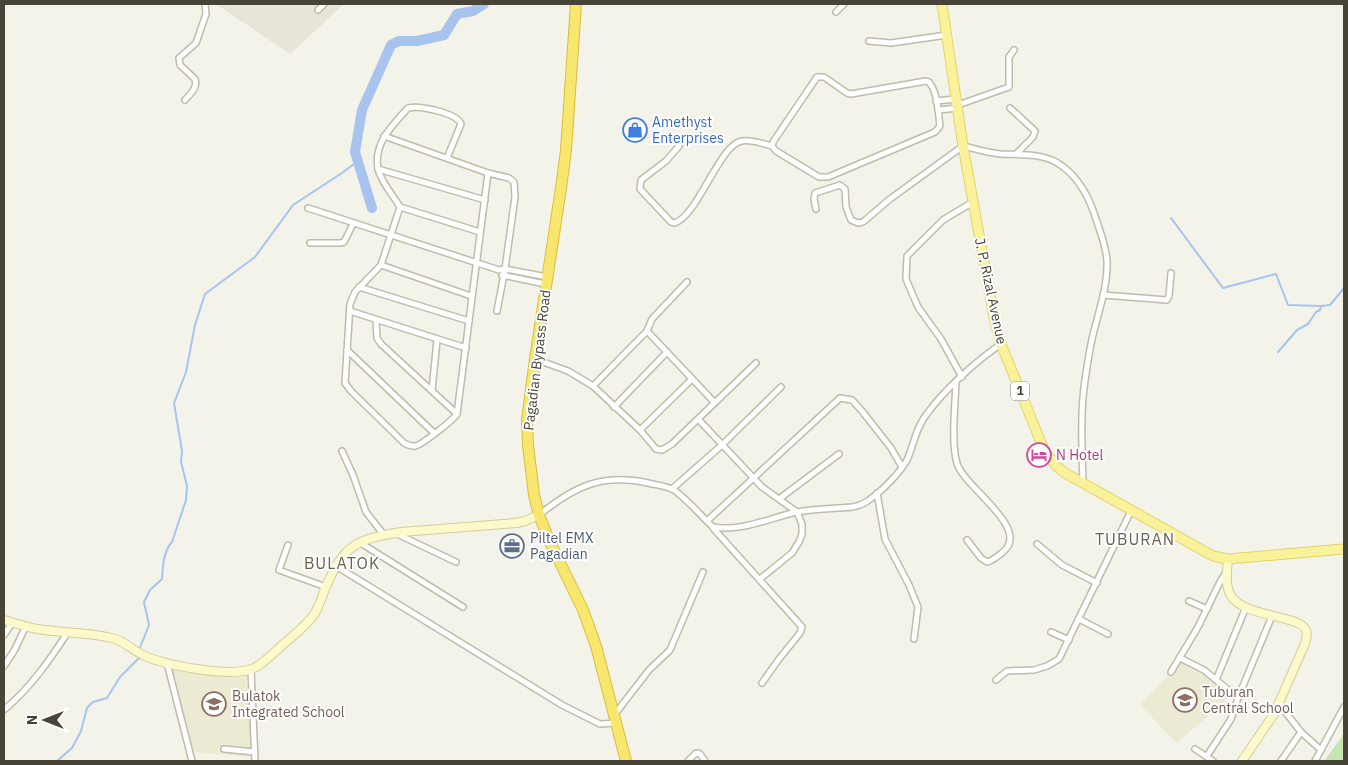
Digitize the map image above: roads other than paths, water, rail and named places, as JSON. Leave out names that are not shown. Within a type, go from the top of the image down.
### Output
[{"type":"highway","name":"Pagadian Bypass Road","points":[[576,4],[566,150],[534,359],[528,420],[528,445],[534,495],[539,515],[583,610],[596,646],[626,761]]},
{"type":"main road","name":"J. P. Rizal Avenue","points":[[942,4],[963,146],[994,317],[1001,344],[1044,450],[1056,466],[1083,484],[1204,552],[1228,559],[1344,549]]},
{"type":"street","points":[[185,100],[196,87],[196,83],[180,65],[179,58],[196,43],[206,14],[205,4]]},
{"type":"street","points":[[318,10],[324,4]]},
{"type":"street","points":[[836,12],[844,4]]},
{"type":"street","points":[[869,41],[884,44],[947,35]]},
{"type":"street","points":[[938,110],[1009,86],[1009,57],[1014,50]]},
{"type":"street","points":[[679,146],[672,155],[641,180],[640,183],[640,189],[674,223],[689,211],[710,176],[735,143],[742,140],[772,146],[776,151],[819,176],[828,177],[935,132],[940,126],[932,86],[926,81],[848,94],[824,77],[816,77],[772,146]]},
{"type":"street","points":[[936,101],[958,104]]},
{"type":"street","points":[[447,158],[461,124],[456,117],[421,107],[408,108],[384,136],[379,150],[378,169],[400,207],[480,232]]},
{"type":"street","points":[[1010,108],[1035,131],[1033,137],[1017,153]]},
{"type":"street","points":[[384,136],[488,173],[509,178],[514,182],[515,187],[497,311]]},
{"type":"street","points":[[816,209],[815,193],[840,185],[845,190],[846,207],[851,220],[858,223],[863,222],[890,199],[963,146],[992,153],[1017,153],[1045,158],[1065,168],[1073,176],[1086,195],[1101,232],[1106,254],[1107,271],[1084,382],[1081,417],[1083,484]]},
{"type":"street","points":[[378,169],[485,200]]},
{"type":"street","points":[[400,207],[381,265],[359,287],[352,297],[345,377],[348,387],[404,443],[410,446],[418,446],[451,422],[457,414],[488,173]]},
{"type":"street","points":[[962,377],[941,339],[918,307],[906,279],[907,256],[943,220],[973,202]]},
{"type":"street","points":[[308,208],[475,263],[546,280]]},
{"type":"street","points":[[310,243],[344,242],[353,224]]},
{"type":"street","points":[[381,265],[471,296]]},
{"type":"street","points":[[1103,295],[1167,300],[1171,273]]},
{"type":"street","points":[[503,276],[546,280]]},
{"type":"street","points":[[593,386],[646,331],[652,319],[687,282]]},
{"type":"street","points":[[359,287],[469,321]]},
{"type":"street","points":[[350,311],[376,321],[466,348]]},
{"type":"street","points":[[376,321],[377,338],[380,344],[457,414]]},
{"type":"street","points":[[646,331],[715,403]]},
{"type":"street","points":[[432,390],[438,340]]},
{"type":"street","points":[[713,527],[732,528],[797,512],[852,507],[869,501],[902,467],[921,422],[956,382],[989,352],[1001,344]]},
{"type":"street","points":[[347,350],[434,434]]},
{"type":"street","points":[[614,407],[667,352]]},
{"type":"street","points":[[534,359],[568,371],[593,386],[640,430],[656,449],[662,450],[666,449],[756,363]]},
{"type":"street","points":[[640,430],[692,379]]},
{"type":"street","points":[[956,382],[955,441],[957,463],[967,481],[983,496],[1006,524],[1010,531],[1011,541],[1006,550],[993,560],[987,562],[981,558],[967,540]]},
{"type":"street","points":[[672,489],[722,445],[781,387]]},
{"type":"street","points":[[707,522],[753,477],[840,398],[852,400],[862,411],[891,448],[902,467]]},
{"type":"street","points":[[698,419],[762,487],[797,512],[802,524],[802,534],[799,542],[785,560],[760,579]]},
{"type":"street","points":[[342,451],[354,475],[366,512],[384,535]]},
{"type":"street","points":[[779,499],[839,454]]},
{"type":"street","points":[[4,620],[26,626],[97,635],[120,640],[144,656],[167,663],[209,670],[251,670],[272,654],[310,619],[316,611],[336,566],[348,550],[359,542],[395,533],[525,521],[539,515],[574,491],[588,484],[615,479],[635,480],[672,489],[713,527],[802,627],[800,633],[779,658],[762,683]]},
{"type":"street","points":[[877,493],[885,539],[909,585],[918,607],[914,639]]},
{"type":"street","points":[[996,680],[1007,671],[1034,670],[1056,662],[1069,640],[1131,512]]},
{"type":"street","points":[[395,533],[456,562]]},
{"type":"street","points":[[359,542],[463,607]]},
{"type":"street","points":[[1037,544],[1062,565],[1096,583]]},
{"type":"street","points":[[288,545],[279,570],[326,587]]},
{"type":"street","points":[[1228,559],[1227,571],[1230,595],[1246,607],[1298,623],[1306,630],[1307,635],[1279,704],[1242,761]]},
{"type":"street","points":[[336,566],[562,705],[600,724],[616,718],[649,670],[670,650],[703,572]]},
{"type":"street","points":[[1171,672],[1227,571]]},
{"type":"street","points":[[1189,601],[1206,609]]},
{"type":"street","points":[[1216,680],[1246,607]]},
{"type":"street","points":[[1207,756],[1230,719],[1272,616]]},
{"type":"street","points":[[1079,619],[1108,634]]},
{"type":"street","points":[[4,635],[13,622]]},
{"type":"street","points":[[4,666],[14,651],[26,626]]},
{"type":"street","points":[[5,709],[22,696],[69,632]]},
{"type":"street","points":[[1051,632],[1069,640]]},
{"type":"street","points":[[1180,658],[1197,666],[1238,698]]},
{"type":"street","points":[[167,663],[192,761]]},
{"type":"street","points":[[251,670],[256,761]]},
{"type":"street","points":[[1279,704],[1301,732],[1322,750]]},
{"type":"street","points":[[1315,761],[1344,707]]},
{"type":"street","points":[[1281,761],[1301,732]]},
{"type":"street","points":[[224,749],[255,752]]},
{"type":"street","points":[[1195,749],[1213,761]]},
{"type":"street","points":[[688,761],[696,753],[700,754],[705,761]]},
{"type":"waterway","points":[[372,208],[355,152],[362,110],[391,45],[399,41],[417,41],[444,35],[457,14],[473,11],[484,4]]},
{"type":"waterway","points":[[139,650],[149,625],[144,602],[150,590],[162,579],[165,555],[172,542],[186,500],[187,486],[181,462],[182,451],[174,403],[186,372],[195,325],[205,294],[255,257],[293,205],[358,161]]},
{"type":"waterway","points":[[1171,218],[1223,288],[1276,274],[1288,305],[1321,306]]},
{"type":"waterway","points":[[1278,352],[1297,330],[1308,324],[1316,312],[1320,310],[1321,306],[1330,305],[1344,288]]},
{"type":"waterway","points":[[57,761],[72,748],[81,731],[87,708],[93,702],[107,698],[120,677],[139,658]]},
{"type":"place","name":"Amethyst Enterprises","points":[[635,130]]},
{"type":"place","name":"N Hotel","points":[[1039,455]]},
{"type":"place","name":"Piltel EMX Pagadian","points":[[512,546]]},
{"type":"place","name":"Tuburan Central School","points":[[1185,700]]},
{"type":"place","name":"Bulatok Integrated School","points":[[214,704]]},
{"type":"district","name":"TUBURAN","points":[[1135,539]]},
{"type":"district","name":"BULATOK","points":[[342,563]]}]
